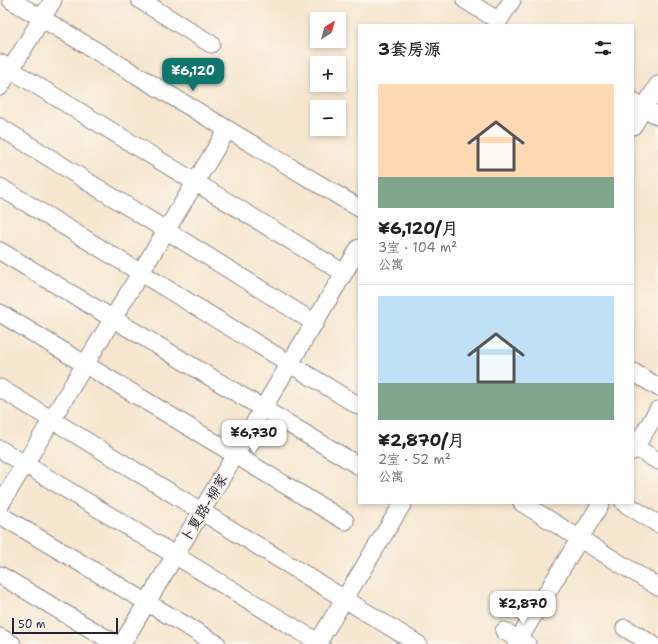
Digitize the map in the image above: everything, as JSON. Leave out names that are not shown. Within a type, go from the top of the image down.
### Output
[{"type":"street","points":[[11,0],[358,207]]},
{"type":"street","points":[[0,87],[5,67],[42,18],[53,0]]},
{"type":"street","points":[[140,0],[210,44]]},
{"type":"street","points":[[464,0],[498,23],[512,0]]},
{"type":"street","points":[[5,67],[344,273]]},
{"type":"street","points":[[634,124],[658,85]]},
{"type":"street","points":[[0,126],[315,323]]},
{"type":"street","points":[[0,506],[227,130]]},
{"type":"street","points":[[0,187],[358,405]]},
{"type":"street","name":"卜夏路-柳家","points":[[122,644],[236,456],[358,250]]},
{"type":"street","points":[[0,251],[358,465]]},
{"type":"street","points":[[0,313],[345,521]]},
{"type":"street","points":[[634,373],[658,387]]},
{"type":"street","points":[[0,388],[418,644]]},
{"type":"street","points":[[658,410],[634,449],[658,461]]},
{"type":"street","points":[[0,449],[319,643],[402,504]]},
{"type":"street","points":[[524,504],[658,587]]},
{"type":"street","points":[[516,639],[580,539],[600,504]]},
{"type":"street","points":[[626,504],[658,524]]},
{"type":"street","points":[[0,515],[217,644]]},
{"type":"street","points":[[0,575],[116,644]]},
{"type":"street","points":[[625,628],[652,644]]},
{"type":"street","points":[[0,637],[12,644]]}]
